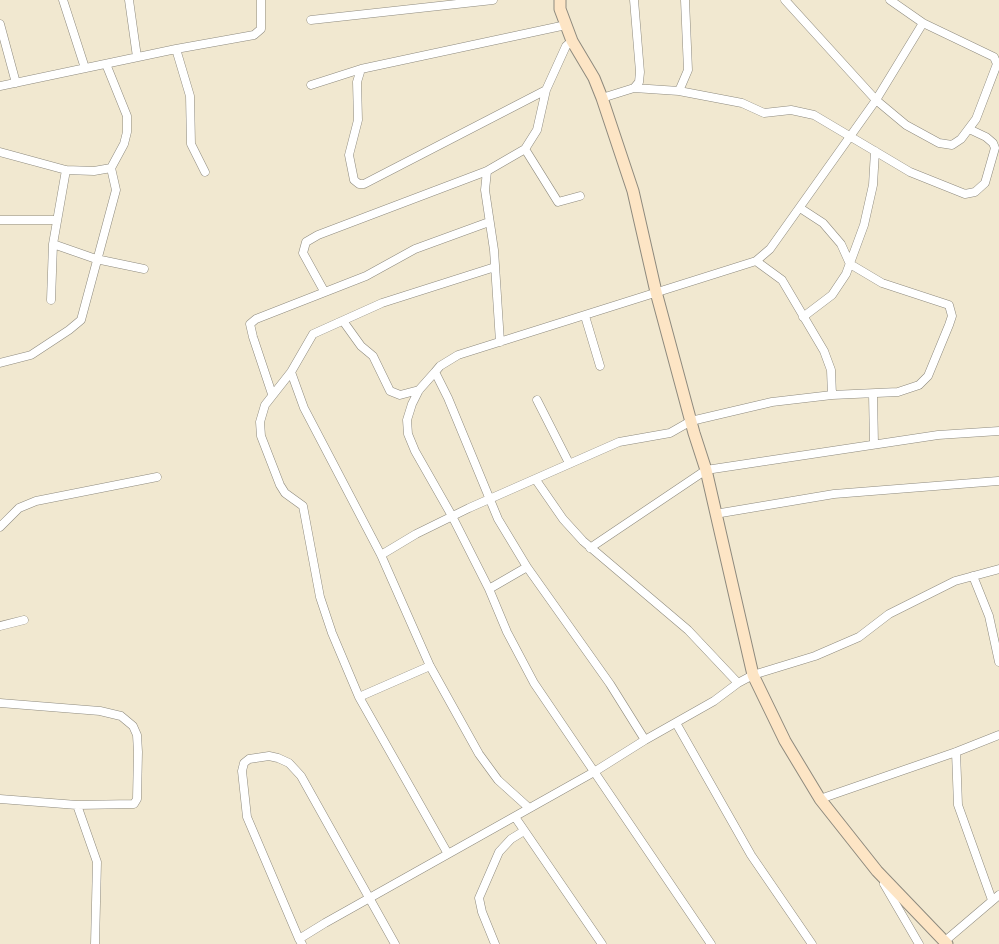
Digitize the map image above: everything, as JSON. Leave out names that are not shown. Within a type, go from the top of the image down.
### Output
[{"type":"street","points":[[62,0],[85,68]]},
{"type":"street","points":[[129,0],[137,57]]},
{"type":"street","points":[[0,86],[259,33],[261,29],[261,0]]},
{"type":"street","points":[[310,20],[493,0]]},
{"type":"street","points":[[560,0],[560,9],[572,41],[594,78],[602,98],[633,191],[656,292],[706,470],[753,675],[786,741],[820,799],[877,871],[946,943],[996,897],[958,805],[959,774],[956,752]]},
{"type":"street","points":[[634,0],[640,72],[639,82],[634,88]]},
{"type":"street","points":[[679,92],[688,70],[685,0]]},
{"type":"street","points":[[785,0],[876,100],[906,125],[939,143],[952,145],[961,140],[976,119],[990,87],[997,64],[994,57],[923,23],[890,0]]},
{"type":"street","points":[[711,944],[534,683],[506,632],[489,589],[452,516],[420,461],[408,434],[407,420],[412,404],[420,390],[440,366],[458,356],[756,261],[770,249],[876,100],[923,23]]},
{"type":"street","points":[[0,24],[16,83]]},
{"type":"street","points":[[311,86],[361,69],[566,25]]},
{"type":"street","points":[[324,291],[303,253],[306,242],[318,235],[487,171],[525,149],[536,130],[546,90],[566,46],[572,41]]},
{"type":"street","points":[[176,49],[190,96],[191,144],[205,172]]},
{"type":"street","points":[[0,363],[31,355],[78,323],[86,304],[96,259],[116,190],[111,168],[124,144],[127,132],[127,116],[106,64]]},
{"type":"street","points":[[361,69],[356,82],[358,120],[349,155],[354,180],[359,184],[364,184],[546,90]]},
{"type":"street","points":[[602,98],[634,88],[679,92],[742,103],[764,113],[791,110],[814,115],[851,135],[875,152],[910,172],[955,192],[965,194],[975,192],[985,183],[995,148],[993,143],[986,137],[969,129]]},
{"type":"street","points":[[525,149],[558,202],[580,196]]},
{"type":"street","points":[[0,152],[66,170],[94,171],[111,168]]},
{"type":"street","points":[[803,317],[832,295],[842,281],[850,264],[864,225],[873,185],[875,152]]},
{"type":"street","points":[[51,300],[53,244],[66,170]]},
{"type":"street","points":[[487,171],[485,190],[495,267],[500,342]]},
{"type":"street","points":[[381,554],[490,498],[536,480],[569,463],[619,442],[670,433],[691,421],[772,402],[832,395],[898,392],[924,381],[949,325],[952,310],[945,303],[882,283],[850,264],[841,244],[823,223],[800,208]]},
{"type":"street","points":[[0,220],[56,220]]},
{"type":"street","points":[[272,394],[250,324],[256,319],[366,276],[415,250],[489,222]]},
{"type":"street","points":[[53,244],[96,259],[144,269]]},
{"type":"street","points":[[756,261],[782,280],[803,317],[828,362],[832,395]]},
{"type":"street","points":[[448,854],[359,696],[332,633],[320,597],[303,506],[285,493],[280,485],[261,436],[260,422],[265,405],[291,372],[313,334],[382,303],[495,267]]},
{"type":"street","points":[[585,316],[600,366]]},
{"type":"street","points":[[343,321],[361,346],[373,356],[390,390],[400,395],[420,390]]},
{"type":"street","points":[[291,372],[304,408],[381,554],[430,666],[479,754],[498,780],[530,808]]},
{"type":"street","points":[[435,372],[448,398],[498,518],[527,567],[610,684],[645,740]]},
{"type":"street","points":[[873,394],[874,444]]},
{"type":"street","points":[[537,400],[569,463]]},
{"type":"street","points":[[590,548],[706,470],[938,435],[999,431]]},
{"type":"street","points":[[0,527],[18,508],[36,501],[157,477]]},
{"type":"street","points":[[536,480],[563,519],[590,548],[688,630],[738,683]]},
{"type":"street","points":[[715,514],[834,494],[998,481]]},
{"type":"street","points":[[489,589],[527,567]]},
{"type":"street","points":[[395,944],[370,897],[301,776],[289,763],[278,758],[250,759],[244,763],[242,771],[247,817],[300,942],[370,897],[594,772],[645,740],[714,701],[738,683],[753,675],[815,656],[860,638],[889,614],[955,581],[999,569]]},
{"type":"street","points":[[973,576],[989,616],[999,662]]},
{"type":"street","points":[[0,626],[24,620]]},
{"type":"street","points":[[359,696],[430,666]]},
{"type":"street","points":[[0,703],[100,711],[122,716],[133,726],[137,735],[138,752],[136,802],[132,804],[77,805],[0,799]]},
{"type":"street","points":[[676,723],[751,855],[812,944]]},
{"type":"street","points":[[820,799],[956,752],[999,735]]},
{"type":"street","points":[[77,805],[97,862],[95,944]]},
{"type":"street","points":[[515,817],[602,944]]},
{"type":"street","points":[[496,944],[482,912],[479,898],[499,852],[511,839],[524,831]]},
{"type":"street","points":[[877,871],[919,944]]}]
